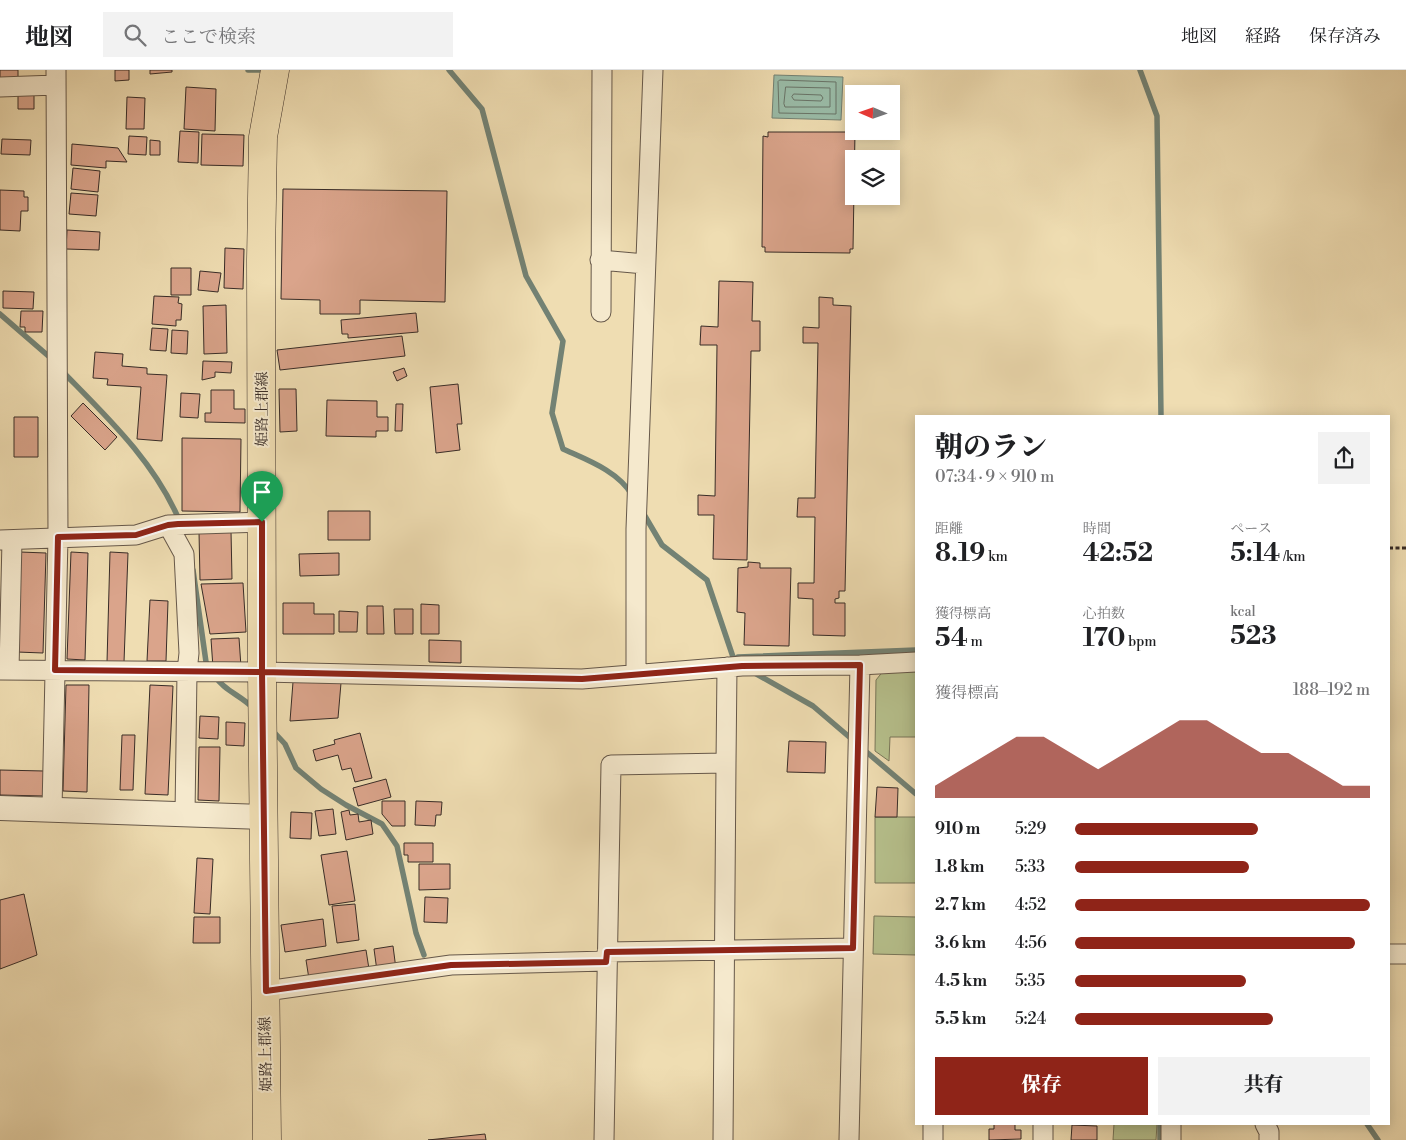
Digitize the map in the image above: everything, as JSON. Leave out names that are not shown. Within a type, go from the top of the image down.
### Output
[{"type":"main road","name":"姫路上郡線","points":[[267,1140],[262,672],[263,137],[275,70]]},
{"type":"street","points":[[601,312],[602,70]]},
{"type":"street","points":[[636,674],[636,529],[653,70]]},
{"type":"street","points":[[0,87],[56,77],[58,537],[52,809]]},
{"type":"street","points":[[600,260],[645,264]]},
{"type":"street","points":[[262,522],[168,525],[136,535],[6,540],[4,670],[262,672],[582,679],[727,667],[915,662]]},
{"type":"street","points":[[168,525],[184,554],[190,653],[204,672],[185,814]]},
{"type":"street","points":[[849,1140],[860,665]]},
{"type":"street","points":[[723,1140],[727,667]]},
{"type":"street","points":[[604,1140],[611,765],[726,763]]},
{"type":"street","points":[[0,808],[264,817]]},
{"type":"street","points":[[266,991],[451,965],[724,950],[853,948]]},
{"type":"street","points":[[1390,954],[1406,954]]},
{"type":"street","points":[[933,1140],[934,1125]]},
{"type":"street","points":[[1043,1125],[1043,1140]]},
{"type":"street","points":[[1171,1125],[1171,1140]]},
{"type":"street","points":[[1266,1125],[1269,1132],[1269,1140]]},
{"type":"path","points":[[1390,548],[1406,548]]},
{"type":"green space","points":[[915,668],[915,737],[890,737],[889,761],[875,751],[876,680],[884,670]]},
{"type":"green space","points":[[875,817],[915,817],[915,883],[875,883]]},
{"type":"green space","points":[[874,916],[915,917],[915,955],[873,954]]},
{"type":"green space","points":[[1114,1125],[1157,1125],[1156,1140],[1113,1140]]},
{"type":"water","points":[[774,75],[843,77],[841,120],[772,118]]},
{"type":"building","points":[[0,70],[18,70],[18,82],[0,83]]},
{"type":"building","points":[[115,70],[129,70],[129,80],[115,81]]},
{"type":"building","points":[[150,70],[172,70],[172,72],[150,74]]},
{"type":"building","points":[[186,87],[216,89],[215,131],[184,129]]},
{"type":"building","points":[[18,88],[34,88],[34,109],[18,109]]},
{"type":"building","points":[[127,97],[145,98],[144,129],[126,129]]},
{"type":"building","points":[[180,131],[199,132],[198,163],[178,162]]},
{"type":"building","points":[[768,132],[845,132],[845,140],[855,140],[855,150],[845,150],[845,205],[854,205],[853,249],[850,249],[850,253],[765,252],[765,247],[762,247],[763,136],[768,137]]},
{"type":"building","points":[[202,134],[244,135],[243,166],[201,165]]},
{"type":"building","points":[[129,136],[147,137],[146,155],[128,154]]},
{"type":"building","points":[[2,139],[31,140],[30,155],[1,154]]},
{"type":"building","points":[[150,140],[160,141],[160,155],[150,155]]},
{"type":"building","points":[[72,144],[118,148],[127,162],[106,161],[106,168],[71,165]]},
{"type":"building","points":[[73,168],[100,171],[98,192],[71,189]]},
{"type":"building","points":[[283,189],[447,191],[445,302],[360,300],[360,314],[320,314],[320,300],[281,299]]},
{"type":"building","points":[[0,190],[24,191],[24,197],[28,197],[28,211],[21,211],[20,231],[0,230]]},
{"type":"building","points":[[71,193],[98,195],[96,216],[69,214]]},
{"type":"building","points":[[67,230],[100,232],[99,250],[66,249]]},
{"type":"building","points":[[225,248],[244,249],[243,289],[224,288]]},
{"type":"building","points":[[171,268],[191,268],[191,295],[171,295]]},
{"type":"building","points":[[200,271],[221,273],[218,292],[198,290]]},
{"type":"building","points":[[719,281],[753,282],[752,321],[760,321],[760,351],[751,351],[747,560],[713,559],[714,515],[698,515],[698,495],[715,496],[717,345],[700,345],[701,326],[718,327]]},
{"type":"building","points":[[3,291],[34,292],[33,309],[3,308]]},
{"type":"building","points":[[154,296],[179,297],[178,303],[182,304],[181,320],[176,320],[176,326],[152,324]]},
{"type":"building","points":[[819,297],[833,298],[833,305],[851,306],[845,591],[839,591],[839,598],[835,599],[835,603],[845,603],[845,636],[813,635],[813,599],[798,598],[798,583],[814,583],[815,517],[797,517],[798,498],[815,498],[818,343],[803,343],[803,327],[819,328]]},
{"type":"building","points":[[226,305],[227,353],[204,354],[203,306]]},
{"type":"building","points":[[21,311],[43,311],[42,332],[25,332],[25,327],[20,327]]},
{"type":"building","points":[[416,313],[418,332],[348,338],[348,334],[342,334],[341,320]]},
{"type":"building","points":[[152,328],[168,329],[166,351],[150,350]]},
{"type":"building","points":[[172,330],[188,331],[187,354],[171,353]]},
{"type":"building","points":[[402,336],[405,356],[280,370],[277,350]]},
{"type":"building","points":[[95,352],[123,354],[122,366],[147,368],[147,374],[167,375],[162,441],[137,439],[141,387],[107,385],[108,379],[93,378]]},
{"type":"building","points":[[203,361],[232,362],[231,373],[215,372],[215,377],[202,380]]},
{"type":"building","points":[[404,368],[407,376],[397,381],[393,372]]},
{"type":"building","points":[[458,384],[462,424],[457,424],[460,450],[436,453],[430,387]]},
{"type":"building","points":[[279,389],[296,389],[297,431],[280,432]]},
{"type":"building","points":[[211,390],[234,390],[234,409],[245,409],[245,423],[205,422],[205,413],[211,413]]},
{"type":"building","points":[[181,393],[200,394],[198,418],[180,417]]},
{"type":"building","points":[[327,400],[377,401],[377,417],[388,417],[388,431],[376,431],[376,437],[326,436]]},
{"type":"building","points":[[83,403],[117,437],[105,450],[71,416]]},
{"type":"building","points":[[396,404],[403,404],[402,431],[395,431]]},
{"type":"building","points":[[14,417],[38,417],[38,457],[14,457]]},
{"type":"building","points":[[182,438],[241,439],[240,512],[182,511]]},
{"type":"building","points":[[328,511],[370,511],[370,540],[328,540]]},
{"type":"building","points":[[231,531],[232,579],[200,580],[199,532]]},
{"type":"building","points":[[20,552],[46,553],[43,653],[17,652]]},
{"type":"building","points":[[71,552],[88,553],[85,660],[67,659]]},
{"type":"building","points":[[110,552],[128,553],[124,662],[107,662]]},
{"type":"building","points":[[339,553],[339,575],[300,576],[299,554]]},
{"type":"building","points":[[748,562],[760,563],[760,568],[791,568],[789,646],[744,645],[745,613],[737,612],[738,568],[748,567]]},
{"type":"building","points":[[243,583],[246,632],[210,634],[201,584]]},
{"type":"building","points":[[150,600],[168,601],[166,661],[147,661]]},
{"type":"building","points":[[283,603],[314,603],[314,614],[334,614],[334,634],[283,634]]},
{"type":"building","points":[[421,604],[439,605],[439,634],[421,634]]},
{"type":"building","points":[[367,606],[383,606],[384,634],[367,634]]},
{"type":"building","points":[[394,609],[413,609],[413,634],[395,634]]},
{"type":"building","points":[[339,611],[358,612],[357,632],[339,632]]},
{"type":"building","points":[[239,638],[241,667],[213,668],[211,639]]},
{"type":"building","points":[[429,640],[461,641],[461,663],[429,662]]},
{"type":"building","points":[[293,682],[341,683],[338,718],[290,721]]},
{"type":"building","points":[[66,685],[89,685],[87,792],[63,791]]},
{"type":"building","points":[[150,685],[173,686],[168,795],[145,794]]},
{"type":"building","points":[[200,716],[219,717],[218,739],[199,738]]},
{"type":"building","points":[[226,722],[245,723],[244,746],[226,745]]},
{"type":"building","points":[[360,733],[372,778],[355,782],[351,768],[342,770],[338,755],[316,761],[313,750],[335,744],[334,740]]},
{"type":"building","points":[[122,735],[135,735],[133,790],[120,790]]},
{"type":"building","points":[[789,741],[826,742],[825,773],[787,772]]},
{"type":"building","points":[[199,747],[220,747],[219,801],[198,800]]},
{"type":"building","points":[[0,770],[44,771],[44,796],[0,795]]},
{"type":"building","points":[[386,779],[391,797],[358,806],[353,788]]},
{"type":"building","points":[[877,787],[898,788],[897,817],[875,817]]},
{"type":"building","points":[[382,801],[405,801],[405,826],[392,826],[382,814]]},
{"type":"building","points":[[416,801],[442,802],[441,815],[436,815],[435,826],[415,825]]},
{"type":"building","points":[[333,809],[336,834],[319,836],[315,811]]},
{"type":"building","points":[[349,810],[350,815],[358,814],[359,822],[371,820],[373,834],[346,840],[341,812]]},
{"type":"building","points":[[291,812],[312,813],[311,839],[290,838]]},
{"type":"building","points":[[404,843],[433,843],[433,862],[408,862],[408,855],[404,855]]},
{"type":"building","points":[[347,851],[355,901],[329,905],[321,855]]},
{"type":"building","points":[[197,858],[213,859],[210,914],[194,913]]},
{"type":"building","points":[[419,864],[450,864],[450,889],[419,890]]},
{"type":"building","points":[[24,894],[37,955],[0,969],[0,900]]},
{"type":"building","points":[[425,897],[448,898],[447,923],[424,922]]},
{"type":"building","points":[[355,904],[359,940],[337,943],[332,906]]},
{"type":"building","points":[[194,917],[220,917],[220,943],[193,943]]},
{"type":"building","points":[[323,919],[326,946],[285,952],[281,925]]},
{"type":"building","points":[[393,946],[396,969],[377,971],[374,949]]},
{"type":"building","points":[[366,950],[369,969],[309,979],[306,960]]},
{"type":"building","points":[[994,1125],[1015,1125],[1015,1130],[1021,1130],[1021,1139],[989,1140],[989,1129],[994,1129]]},
{"type":"building","points":[[1072,1125],[1097,1126],[1097,1140],[1071,1140]]},
{"type":"building","points":[[485,1134],[486,1140],[428,1140]]},
{"type":"waterway","points":[[248,70],[261,70]]},
{"type":"waterway","points":[[449,70],[482,109],[526,276],[563,341],[552,413],[563,449],[601,467],[619,479],[632,495]]},
{"type":"waterway","points":[[1140,70],[1157,116],[1161,415]]},
{"type":"waterway","points":[[0,314],[53,360]]},
{"type":"waterway","points":[[62,371],[113,423],[144,460],[170,500],[180,522]]},
{"type":"waterway","points":[[642,511],[662,545],[707,580],[733,657],[739,662]]},
{"type":"waterway","points":[[193,570],[206,662],[210,668]]},
{"type":"waterway","points":[[738,657],[915,650]]},
{"type":"waterway","points":[[753,672],[813,706],[854,741]]},
{"type":"waterway","points":[[215,676],[218,681],[253,708]]},
{"type":"waterway","points":[[272,730],[285,744],[296,768],[321,789],[382,824],[397,846],[416,933],[424,955]]},
{"type":"waterway","points":[[863,749],[915,793]]},
{"type":"waterway","points":[[1160,1125],[1160,1140]]},
{"type":"waterway","points":[[1368,1125],[1378,1140]]},
{"type":"route","points":[[262,522],[178,524],[168,525],[136,535],[58,537],[55,670],[262,672],[266,991],[451,965],[606,962],[607,952],[853,948],[860,665],[742,666],[582,679],[262,672],[262,522]]}]
